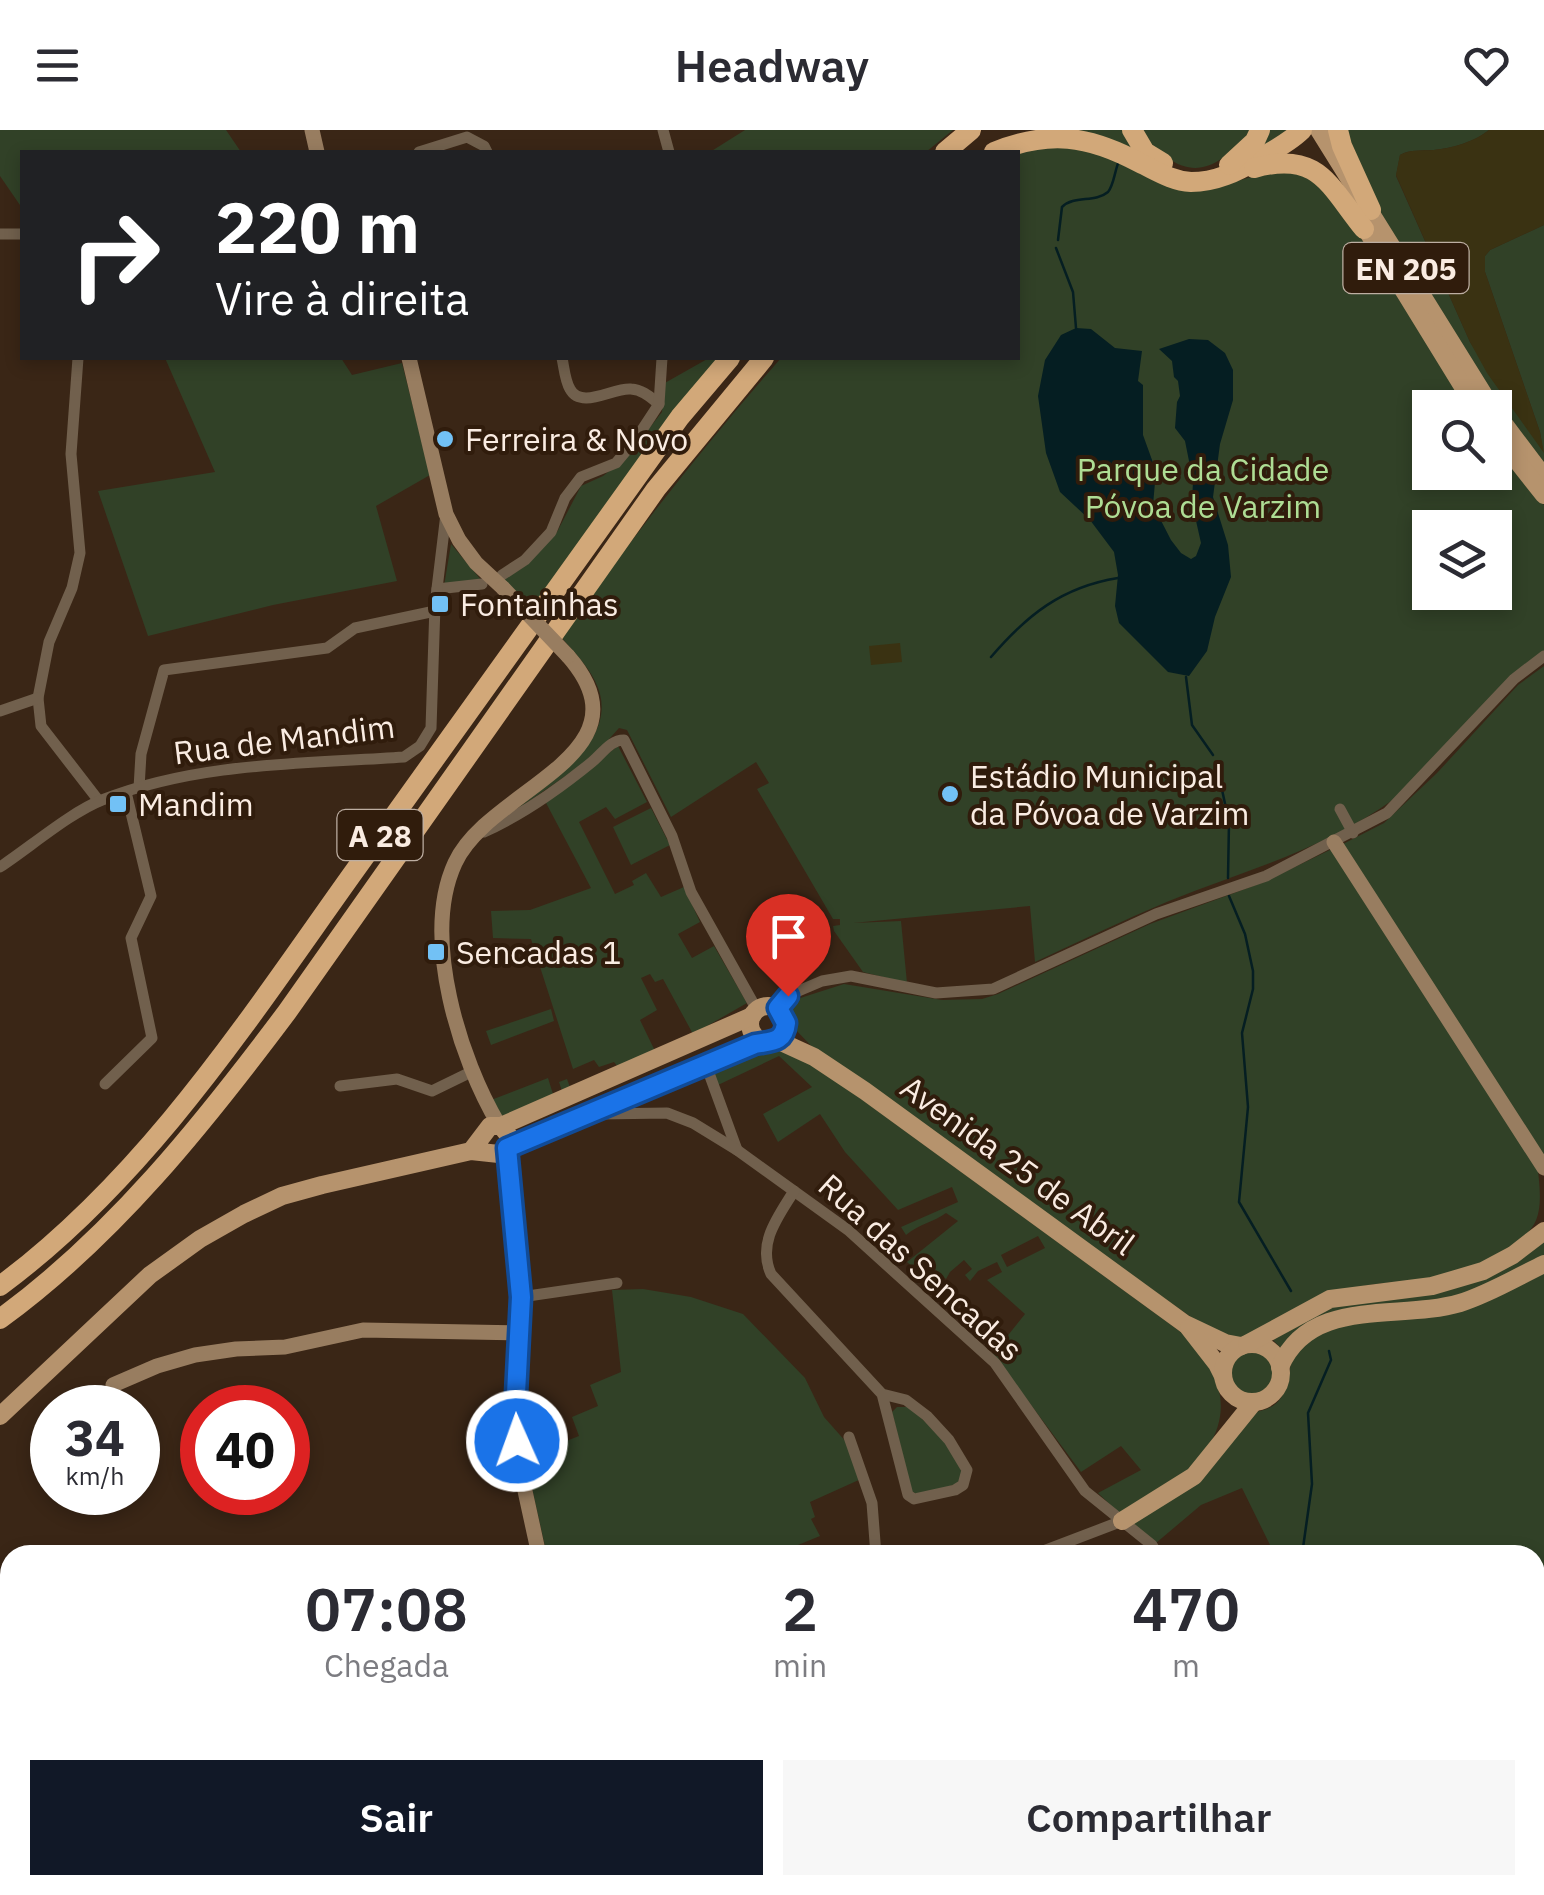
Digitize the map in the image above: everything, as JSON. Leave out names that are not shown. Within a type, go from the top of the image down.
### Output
[{"type":"highway","points":[[947,150],[971,130]]},
{"type":"highway","points":[[983,150],[1009,130]]},
{"type":"highway","points":[[1132,130],[1146,152],[1175,170],[1204,172],[1232,164],[1256,141],[1260,130]]},
{"type":"highway","points":[[1242,170],[1305,130]]},
{"type":"highway","points":[[1338,130],[1368,220]]},
{"type":"highway","points":[[999,150],[1037,134],[1067,133],[1105,144],[1170,178],[1189,182],[1288,163],[1309,168],[1331,182],[1368,220]]},
{"type":"highway","name":"A 28","points":[[0,1286],[36,1259],[106,1194],[206,1078],[680,417],[728,360]]},
{"type":"highway","name":"A 28","points":[[0,1319],[41,1289],[102,1233],[230,1088],[656,489],[762,360]]},
{"type":"main road","name":"EN 205","points":[[1305,130],[1481,390]]},
{"type":"main road","name":"EN 205","points":[[1319,130],[1466,390]]},
{"type":"main road","name":"EN 205","points":[[1512,434],[1544,478]]},
{"type":"main road","points":[[1512,455],[1544,495]]},
{"type":"main road","points":[[0,1416],[150,1275],[200,1238],[244,1214],[282,1196],[322,1185],[496,1139],[552,1132],[771,1041],[784,1033],[782,1016],[767,1006],[541,1108],[496,1139]]},
{"type":"main road","points":[[754,1013],[752,1032],[771,1041]]},
{"type":"main road","name":"Avenida 25 de Abril","points":[[782,1016],[814,1056],[1186,1324],[1225,1343],[1256,1344],[1272,1352],[1280,1367]]},
{"type":"main road","name":"Avenida 25 de Abril","points":[[771,1041],[814,1056]]},
{"type":"main road","points":[[541,1108],[556,1117],[552,1132]]},
{"type":"main road","points":[[1224,1438],[1229,1355],[1244,1345],[1330,1300],[1432,1286],[1484,1271],[1513,1256],[1544,1231]]},
{"type":"main road","points":[[1226,1385],[1244,1402],[1262,1401],[1276,1389],[1280,1367],[1294,1342],[1322,1323],[1460,1303],[1544,1264]]},
{"type":"main road","name":"Avenida 25 de Abril","points":[[1186,1324],[1217,1364],[1226,1385]]},
{"type":"main road","points":[[1122,1520],[1194,1476],[1252,1403]]},
{"type":"street","points":[[425,150],[468,136],[485,150]]},
{"type":"street","points":[[78,360],[71,454],[80,552],[72,588],[48,642],[38,698],[41,726],[99,801]]},
{"type":"street","points":[[408,360],[446,514],[468,552],[502,582],[584,673],[593,692],[594,718],[588,734],[572,753],[474,836],[460,854],[451,874],[444,931],[452,1011],[496,1139],[521,1297],[515,1413],[520,1468],[537,1545]]},
{"type":"street","points":[[562,360],[570,390],[577,397],[634,388],[659,404]]},
{"type":"street","points":[[502,582],[551,532],[565,498],[581,477],[616,463],[659,404],[662,360]]},
{"type":"street","name":"Rua de Mandim","points":[[0,867],[99,801],[180,776],[222,768],[404,757],[420,746],[431,728],[434,611],[446,514]]},
{"type":"street","points":[[437,589],[482,584]]},
{"type":"street","points":[[106,1084],[152,1038],[130,938],[151,896],[133,790],[164,670],[327,648],[356,628],[434,611]]},
{"type":"street","points":[[782,1016],[788,996],[822,981],[851,976],[936,993],[993,989],[1156,914],[1266,876],[1387,813],[1514,679],[1544,656]]},
{"type":"street","points":[[0,711],[38,698]]},
{"type":"street","points":[[474,836],[524,812],[594,761],[614,741],[624,740],[672,836],[691,892],[754,1013]]},
{"type":"street","points":[[1340,808],[1353,832]]},
{"type":"street","points":[[1334,842],[1542,1169]]},
{"type":"street","points":[[706,1066],[737,1150]]},
{"type":"street","points":[[340,1086],[397,1080],[432,1092],[473,1071]]},
{"type":"street","name":"Rua das Sencadas","points":[[590,1115],[637,1111],[666,1114],[693,1123],[848,1230],[985,1354],[1080,1484],[1152,1545]]},
{"type":"street","points":[[794,1191],[770,1230],[766,1258],[769,1271],[882,1394],[908,1496],[914,1500],[960,1488],[967,1470],[949,1440],[913,1404],[882,1394]]},
{"type":"street","points":[[521,1297],[617,1284]]},
{"type":"street","points":[[116,1385],[195,1355],[285,1347],[362,1330],[518,1333]]},
{"type":"street","points":[[849,1437],[872,1503],[875,1545]]},
{"type":"street","points":[[1058,1545],[1122,1520]]},
{"type":"green space","points":[[0,130],[226,130],[240,150],[20,150],[20,205],[0,176]]},
{"type":"green space","points":[[745,130],[953,130],[928,150],[713,150]]},
{"type":"green space","points":[[1072,130],[1125,130],[1156,163],[1194,176],[1178,175],[1159,168]]},
{"type":"green space","points":[[1137,130],[1253,130],[1222,158],[1195,168],[1168,159]]},
{"type":"green space","points":[[1266,130],[1296,130],[1281,143],[1242,163],[1255,152]]},
{"type":"green space","points":[[1343,130],[1489,130],[1456,146],[1400,155],[1396,176],[1470,342],[1502,390],[1490,390],[1377,207]]},
{"type":"green space","name":"Parque da Cidade Póvoa de Varzim","points":[[1085,146],[1143,173],[1237,181],[1283,168],[1328,185],[1456,390],[1412,390],[1412,490],[1512,490],[1512,465],[1544,505],[1544,651],[1394,799],[1367,817],[1313,845],[1169,901],[1035,962],[1030,906],[853,923],[901,921],[907,983],[863,972],[834,931],[833,926],[840,925],[840,919],[833,919],[757,789],[769,783],[756,762],[671,817],[627,730],[619,728],[593,757],[509,815],[577,758],[591,741],[599,722],[601,702],[595,681],[561,637],[668,494],[779,360],[1020,360],[1020,152],[1024,149]]},
{"type":"green space","points":[[1544,225],[1544,467],[1512,424],[1512,405],[1543,451],[1540,432],[1485,272],[1485,256]]},
{"type":"green space","points":[[166,360],[342,360],[352,375],[402,363],[430,475],[376,506],[397,581],[273,605],[148,636],[98,491],[215,472]]},
{"type":"green space","points":[[705,360],[728,360],[532,608],[500,581],[521,569],[557,532],[581,486],[603,476],[626,458],[662,412],[663,384]]},
{"type":"green space","points":[[451,544],[482,581],[444,586]]},
{"type":"green space","points":[[1544,666],[1544,1159],[1341,845],[1384,823],[1437,773],[1518,685]]},
{"type":"green space","points":[[618,746],[647,802],[615,819],[606,807],[579,822],[615,894],[634,885],[632,881],[646,873],[661,897],[684,887],[700,922],[678,934],[692,958],[714,946],[747,1003],[693,1034],[663,979],[655,982],[650,974],[641,978],[657,1010],[640,1020],[655,1051],[618,1067],[614,1062],[599,1067],[594,1060],[573,1069],[531,939],[493,938],[491,911],[530,910],[591,888],[545,801]]},
{"type":"green space","points":[[651,808],[670,845],[631,865],[613,827]]},
{"type":"green space","points":[[1334,848],[1538,1171],[1540,1202],[1529,1231],[1456,1276],[1348,1290],[1267,1329],[1234,1338],[1219,1337],[817,1052],[794,1028],[794,1000],[844,984],[942,1000],[982,999],[998,994],[1150,924],[1264,882]]},
{"type":"green space","points":[[551,1009],[554,1021],[491,1045],[486,1031]]},
{"type":"green space","points":[[759,1048],[797,1052],[1196,1343],[1217,1382],[1221,1408],[1215,1435],[1194,1469],[1121,1515],[1098,1493],[1141,1470],[1121,1446],[1081,1472],[993,1354],[1025,1314],[987,1280],[1002,1272],[997,1262],[978,1271],[970,1281],[965,1275],[972,1269],[964,1260],[946,1279],[936,1270],[916,1284],[923,1276],[907,1262],[958,1221],[946,1213],[906,1235],[901,1227],[958,1202],[952,1187],[898,1210],[845,1152],[820,1114],[778,1142],[763,1114],[812,1087],[779,1056],[718,1085],[711,1067]],"holes":[[[1038,1236],[1045,1248],[1007,1267],[1001,1255]]]},
{"type":"green space","points":[[548,1078],[553,1094],[557,1093],[504,1116],[491,1100]]},
{"type":"green space","points":[[567,1079],[570,1087],[562,1091],[559,1082]]},
{"type":"green space","points":[[1544,1241],[1544,1257],[1459,1298],[1339,1313],[1282,1349],[1273,1340],[1333,1304],[1433,1291]]},
{"type":"green space","points":[[1544,1270],[1544,1545],[1270,1545],[1242,1488],[1201,1505],[1156,1543],[1129,1521],[1202,1479],[1250,1412],[1263,1410],[1279,1400],[1293,1355],[1324,1328],[1439,1313]]},
{"type":"green space","points":[[643,1289],[691,1297],[743,1314],[805,1378],[824,1417],[847,1443],[861,1479],[810,1502],[815,1517],[811,1519],[820,1536],[798,1545],[545,1545],[525,1457],[579,1436],[572,1417],[598,1406],[590,1385],[621,1372],[612,1290]]},
{"type":"green space","points":[[1252,1352],[1267,1358],[1273,1373],[1267,1388],[1252,1394],[1237,1388],[1231,1373],[1237,1358]]},
{"type":"green space","points":[[897,1407],[909,1407],[950,1449],[961,1468],[956,1483],[927,1493],[912,1492],[892,1412]]},
{"type":"sand","points":[[1489,130],[1544,130],[1544,225],[1490,250],[1485,256],[1485,272],[1544,453],[1512,408],[1512,390],[1499,390],[1470,342],[1396,175],[1400,155],[1456,146]]},
{"type":"sand","points":[[900,643],[902,662],[871,665],[869,646]]},
{"type":"water","points":[[1076,328],[1091,329],[1115,348],[1142,351],[1138,381],[1143,385],[1143,435],[1156,471],[1153,505],[1171,540],[1191,559],[1201,543],[1185,441],[1175,428],[1178,381],[1172,361],[1159,349],[1189,339],[1208,340],[1225,353],[1233,370],[1233,400],[1220,444],[1213,497],[1228,545],[1231,577],[1207,651],[1189,676],[1168,672],[1119,623],[1114,552],[1090,520],[1060,492],[1046,453],[1038,396],[1045,360],[1061,335]]},
{"type":"waterway","points":[[1058,240],[1062,207],[1108,192],[1119,161]]},
{"type":"waterway","points":[[1056,248],[1073,292],[1076,328]]},
{"type":"waterway","points":[[991,657],[1047,605],[1080,588],[1118,578]]},
{"type":"waterway","points":[[1186,677],[1192,725],[1213,755]]},
{"type":"waterway","points":[[1216,762],[1229,822],[1228,878]]},
{"type":"waterway","points":[[1229,896],[1245,934],[1253,971],[1253,989],[1242,1033],[1248,1107],[1239,1202],[1291,1291]]},
{"type":"waterway","points":[[1303,1545],[1312,1484],[1308,1413],[1331,1360],[1329,1351]]},
{"type":"place","name":"Ferreira & Novo","points":[[445,439]]},
{"type":"place","name":"Fontainhas","points":[[440,604]]},
{"type":"place","name":"Estádio Municipal da Póvoa de Varzim","points":[[950,794]]},
{"type":"place","name":"Mandim","points":[[118,804]]},
{"type":"place","name":"Sencadas 1","points":[[436,952]]},
{"type":"route","points":[[517,1441],[521,1297],[507,1148],[755,1044],[777,1040],[786,1028],[778,1008],[788,996]]}]
